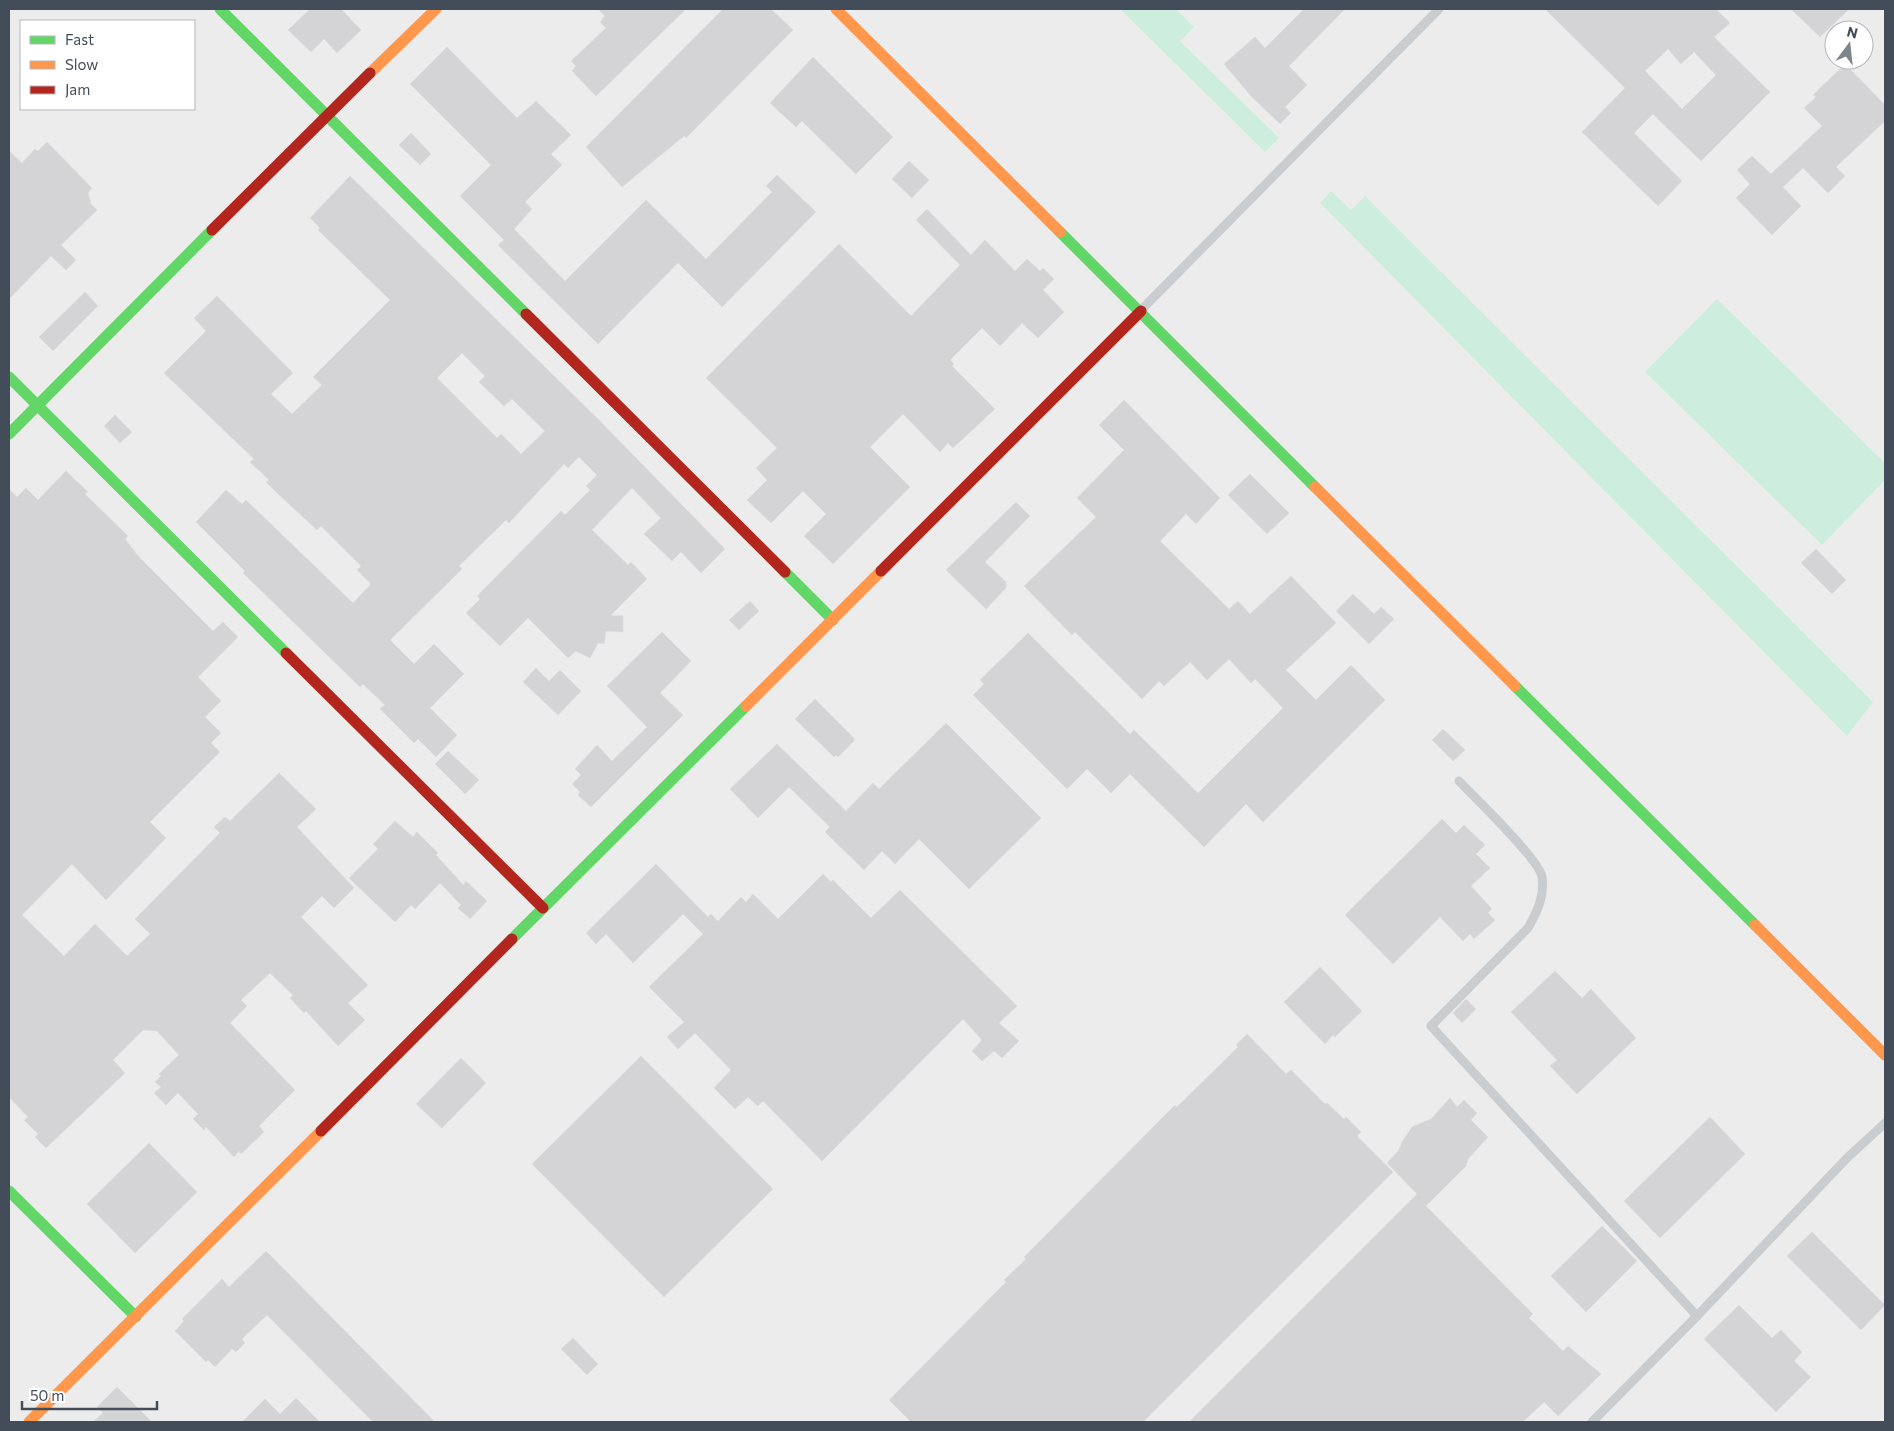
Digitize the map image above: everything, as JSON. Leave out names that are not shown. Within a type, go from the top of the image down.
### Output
[{"type":"street","points":[[220,9],[833,620]]},
{"type":"street","points":[[9,434],[327,115],[436,9]]},
{"type":"street","points":[[836,9],[1885,1055]]},
{"type":"street","points":[[29,1422],[1140,311]]},
{"type":"street","points":[[9,376],[543,908]]},
{"type":"street","points":[[9,1192],[136,1317]]},
{"type":"lane","points":[[1140,311],[1438,9]]},
{"type":"lane","points":[[1459,781],[1524,848],[1542,875],[1542,894],[1538,909],[1528,928],[1431,1026],[1697,1316]]},
{"type":"lane","points":[[1592,1422],[1697,1316],[1846,1159],[1885,1123]]},
{"type":"green space","points":[[1120,9],[1176,9],[1194,27],[1180,41],[1279,138],[1265,152]]},
{"type":"green space","points":[[1331,191],[1351,210],[1365,196],[1873,702],[1847,736],[1320,203]]},
{"type":"green space","points":[[1717,299],[1885,463],[1885,480],[1822,545],[1645,372]]},
{"type":"building","points":[[310,9],[341,9],[361,30],[337,53],[324,39],[311,52],[288,30]]},
{"type":"building","points":[[598,9],[686,9],[596,96],[572,71],[576,66],[571,61],[606,28],[600,22],[605,16]]},
{"type":"building","points":[[723,9],[771,9],[793,30],[686,138],[684,136],[622,187],[586,147]]},
{"type":"building","points":[[1304,9],[1345,9],[1289,66],[1307,85],[1285,107],[1291,113],[1280,124],[1251,96],[1224,64],[1255,37],[1265,48]]},
{"type":"building","points":[[1545,9],[1716,9],[1730,23],[1714,37],[1770,92],[1701,161],[1653,114],[1634,133],[1682,181],[1658,206],[1582,132],[1625,88]],"holes":[[[1668,49],[1681,64],[1694,52],[1716,75],[1682,109],[1645,71]]]},
{"type":"building","points":[[1791,9],[1849,9],[1838,20],[1824,20],[1824,33],[1820,37]]},
{"type":"building","points":[[447,47],[517,118],[536,101],[571,135],[551,154],[562,165],[525,202],[532,209],[514,229],[565,281],[646,200],[706,259],[772,192],[766,186],[777,175],[816,212],[722,307],[678,263],[598,344],[498,245],[504,240],[460,196],[491,165],[410,84]]},
{"type":"building","points":[[813,57],[893,137],[856,174],[802,121],[796,127],[770,103]]},
{"type":"building","points":[[1839,70],[1851,70],[1885,105],[1885,121],[1836,167],[1845,176],[1828,193],[1803,168],[1783,187],[1801,206],[1772,235],[1736,198],[1750,184],[1737,170],[1752,156],[1771,174],[1822,126],[1804,108],[1816,97],[1813,95]]},
{"type":"building","points":[[411,133],[431,154],[420,165],[399,145]]},
{"type":"building","points":[[47,142],[92,188],[88,193],[91,204],[97,210],[61,245],[76,260],[66,270],[51,256],[9,299],[9,151],[22,163],[35,149],[38,151]]},
{"type":"building","points":[[909,161],[929,180],[912,198],[892,179]]},
{"type":"building","points":[[350,176],[598,419],[725,549],[701,573],[681,552],[672,561],[644,534],[661,518],[632,488],[592,530],[628,565],[631,562],[647,579],[611,615],[623,616],[623,632],[606,631],[604,644],[598,643],[590,658],[576,651],[568,658],[528,618],[500,646],[466,613],[480,599],[477,596],[561,511],[565,515],[590,490],[586,486],[597,475],[579,457],[568,468],[564,464],[509,523],[506,520],[459,566],[462,569],[390,640],[414,664],[434,644],[464,674],[430,708],[457,735],[436,757],[418,739],[414,743],[380,709],[385,705],[363,684],[360,687],[243,573],[245,571],[196,522],[226,490],[242,504],[246,500],[353,603],[371,584],[357,570],[361,566],[321,526],[317,530],[277,493],[266,482],[269,480],[250,462],[254,459],[164,373],[206,331],[194,318],[217,296],[293,373],[271,394],[292,414],[322,385],[313,377],[390,300],[318,230],[320,228],[310,218]],"holes":[[[462,353],[485,376],[479,382],[504,406],[512,399],[545,431],[521,454],[501,434],[497,438],[437,378]]]},
{"type":"building","points":[[927,209],[971,255],[985,240],[1015,271],[1027,259],[1040,271],[1043,268],[1054,279],[1043,290],[1064,312],[1038,338],[1022,323],[1000,346],[982,328],[950,360],[954,364],[952,366],[995,409],[953,448],[948,443],[940,452],[903,414],[870,447],[910,487],[833,564],[804,536],[826,514],[803,491],[771,523],[747,500],[767,480],[756,468],[777,448],[706,378],[839,244],[911,316],[960,265],[916,220]]},
{"type":"building","points":[[85,292],[98,306],[53,351],[39,337]]},
{"type":"building","points":[[1124,400],[1220,498],[1196,524],[1186,514],[1160,541],[1229,609],[1238,601],[1250,614],[1291,576],[1336,623],[1286,670],[1316,700],[1351,665],[1385,700],[1263,822],[1246,804],[1204,847],[1130,774],[1111,793],[1087,769],[1067,789],[973,695],[984,684],[980,680],[1028,633],[1130,734],[1134,730],[1198,793],[1283,708],[1255,679],[1251,683],[1229,659],[1207,680],[1190,662],[1164,686],[1159,681],[1142,699],[1075,632],[1072,635],[1024,586],[1096,517],[1077,498],[1124,450],[1099,425]]},
{"type":"building","points":[[115,415],[132,432],[120,443],[104,426]]},
{"type":"building","points":[[66,471],[88,492],[85,494],[128,536],[125,539],[139,557],[213,631],[223,622],[238,637],[198,677],[221,701],[205,717],[221,733],[211,743],[220,752],[150,822],[166,838],[106,900],[72,864],[22,915],[64,956],[95,924],[127,956],[150,934],[135,919],[220,833],[214,827],[225,817],[230,821],[279,773],[316,809],[297,827],[354,888],[334,908],[322,896],[301,917],[368,985],[348,1003],[365,1020],[338,1046],[306,1011],[304,1013],[290,998],[293,995],[270,973],[241,1000],[247,1006],[230,1023],[295,1090],[259,1126],[264,1132],[241,1154],[239,1151],[234,1157],[206,1127],[204,1130],[193,1119],[198,1114],[178,1093],[166,1105],[154,1093],[161,1087],[155,1082],[161,1076],[159,1074],[179,1055],[157,1031],[143,1030],[113,1060],[125,1073],[46,1148],[35,1137],[38,1134],[24,1120],[28,1117],[9,1097],[9,489],[17,497],[26,488],[38,500]]},
{"type":"building","points":[[1250,474],[1289,513],[1267,534],[1228,495]]},
{"type":"building","points":[[1016,502],[1030,516],[985,562],[1006,582],[1006,588],[986,609],[946,570]]},
{"type":"building","points":[[1816,549],[1846,580],[1832,594],[1801,563]]},
{"type":"building","points":[[1353,594],[1374,614],[1381,607],[1394,619],[1369,644],[1336,611]]},
{"type":"building","points":[[750,601],[759,611],[739,630],[729,620]]},
{"type":"building","points":[[662,632],[691,661],[660,693],[683,715],[591,807],[578,795],[580,792],[572,784],[581,775],[575,769],[597,745],[612,761],[647,727],[607,686]]},
{"type":"building","points":[[536,668],[549,681],[560,670],[581,691],[558,715],[523,682]]},
{"type":"building","points":[[815,699],[854,738],[854,741],[838,757],[836,755],[834,757],[795,719]]},
{"type":"building","points":[[946,723],[1041,818],[969,889],[919,839],[895,864],[882,851],[864,870],[825,832],[830,827],[789,787],[758,818],[730,789],[777,744],[846,811],[873,783],[879,789]]},
{"type":"building","points":[[1443,729],[1465,750],[1453,761],[1432,740]]},
{"type":"building","points":[[448,751],[479,780],[465,794],[435,764]]},
{"type":"building","points":[[1442,819],[1456,833],[1464,825],[1485,845],[1476,854],[1490,868],[1471,886],[1492,909],[1488,913],[1495,920],[1474,939],[1470,934],[1463,941],[1440,917],[1393,964],[1345,915]]},
{"type":"building","points":[[395,821],[413,837],[417,832],[438,853],[436,855],[463,885],[466,881],[487,901],[470,919],[458,908],[461,905],[440,883],[415,909],[411,905],[395,922],[349,878],[378,849],[373,844]]},
{"type":"building","points":[[656,864],[708,917],[711,914],[718,921],[741,897],[746,902],[753,894],[778,919],[823,874],[831,882],[833,880],[871,918],[900,890],[1017,1006],[999,1023],[1019,1041],[1002,1058],[994,1051],[982,1061],[972,1051],[982,1040],[963,1019],[822,1161],[763,1101],[758,1106],[748,1097],[735,1109],[714,1088],[731,1070],[695,1033],[678,1049],[667,1037],[684,1022],[649,987],[703,934],[683,914],[633,963],[606,934],[596,944],[586,933]]},
{"type":"building","points":[[1320,967],[1362,1011],[1325,1044],[1284,1002]]},
{"type":"building","points":[[1555,971],[1582,998],[1591,989],[1636,1038],[1577,1094],[1550,1066],[1557,1060],[1511,1012]]},
{"type":"building","points":[[1466,999],[1476,1009],[1462,1023],[1453,1013]]},
{"type":"building","points":[[1247,1034],[1286,1074],[1291,1070],[1325,1104],[1327,1103],[1344,1119],[1346,1117],[1361,1132],[1357,1136],[1393,1172],[1143,1422],[911,1422],[889,1400],[1006,1282],[1004,1280],[1026,1259],[1024,1257],[1175,1105],[1177,1107],[1238,1047],[1236,1045]]},
{"type":"building","points":[[641,1056],[773,1189],[664,1297],[532,1164]]},
{"type":"building","points":[[461,1058],[486,1083],[442,1128],[416,1104]]},
{"type":"building","points":[[1450,1098],[1457,1107],[1464,1100],[1477,1113],[1471,1120],[1488,1137],[1468,1159],[1466,1166],[1426,1206],[1533,1314],[1529,1318],[1563,1351],[1568,1346],[1601,1374],[1558,1416],[1544,1402],[1523,1422],[1189,1422],[1417,1194],[1387,1163],[1399,1150],[1412,1127],[1431,1119]]},
{"type":"building","points":[[1710,1117],[1745,1154],[1660,1238],[1624,1201]]},
{"type":"building","points":[[149,1143],[197,1192],[135,1253],[87,1204]]},
{"type":"building","points":[[1602,1226],[1637,1261],[1586,1312],[1551,1276]]},
{"type":"building","points":[[1812,1232],[1885,1305],[1861,1330],[1787,1256]]},
{"type":"building","points":[[266,1251],[435,1422],[373,1422],[267,1315],[242,1339],[245,1343],[236,1352],[232,1349],[215,1367],[208,1360],[206,1362],[175,1331],[184,1321],[182,1319],[222,1279],[229,1287]]},
{"type":"building","points":[[1739,1305],[1772,1338],[1781,1330],[1802,1352],[1794,1361],[1811,1377],[1776,1412],[1704,1339]]},
{"type":"building","points":[[573,1338],[598,1364],[587,1375],[561,1349]]},
{"type":"building","points":[[117,1387],[152,1422],[93,1422],[103,1413],[97,1407]]},
{"type":"building","points":[[296,1398],[320,1422],[242,1422],[265,1399],[280,1414]]},
{"type":"traffic: fast","points":[[220,9],[526,314]]},
{"type":"traffic: fast","points":[[9,434],[212,230]]},
{"type":"traffic: fast","points":[[1060,232],[1315,487]]},
{"type":"traffic: fast","points":[[9,377],[286,653]]},
{"type":"traffic: fast","points":[[785,572],[833,620]]},
{"type":"traffic: fast","points":[[1515,686],[1755,925]]},
{"type":"traffic: fast","points":[[512,939],[746,706]]},
{"type":"traffic: fast","points":[[9,1191],[136,1317]]},
{"type":"traffic: slow","points":[[370,73],[436,9]]},
{"type":"traffic: slow","points":[[836,9],[1060,232]]},
{"type":"traffic: slow","points":[[1315,487],[1515,686]]},
{"type":"traffic: slow","points":[[746,706],[881,571]]},
{"type":"traffic: slow","points":[[1755,925],[1885,1055]]},
{"type":"traffic: slow","points":[[29,1422],[321,1131]]},
{"type":"traffic: jam","points":[[212,230],[370,73]]},
{"type":"traffic: jam","points":[[881,571],[1141,311]]},
{"type":"traffic: jam","points":[[526,314],[785,572]]},
{"type":"traffic: jam","points":[[286,653],[543,908]]},
{"type":"traffic: jam","points":[[321,1131],[512,939]]}]
